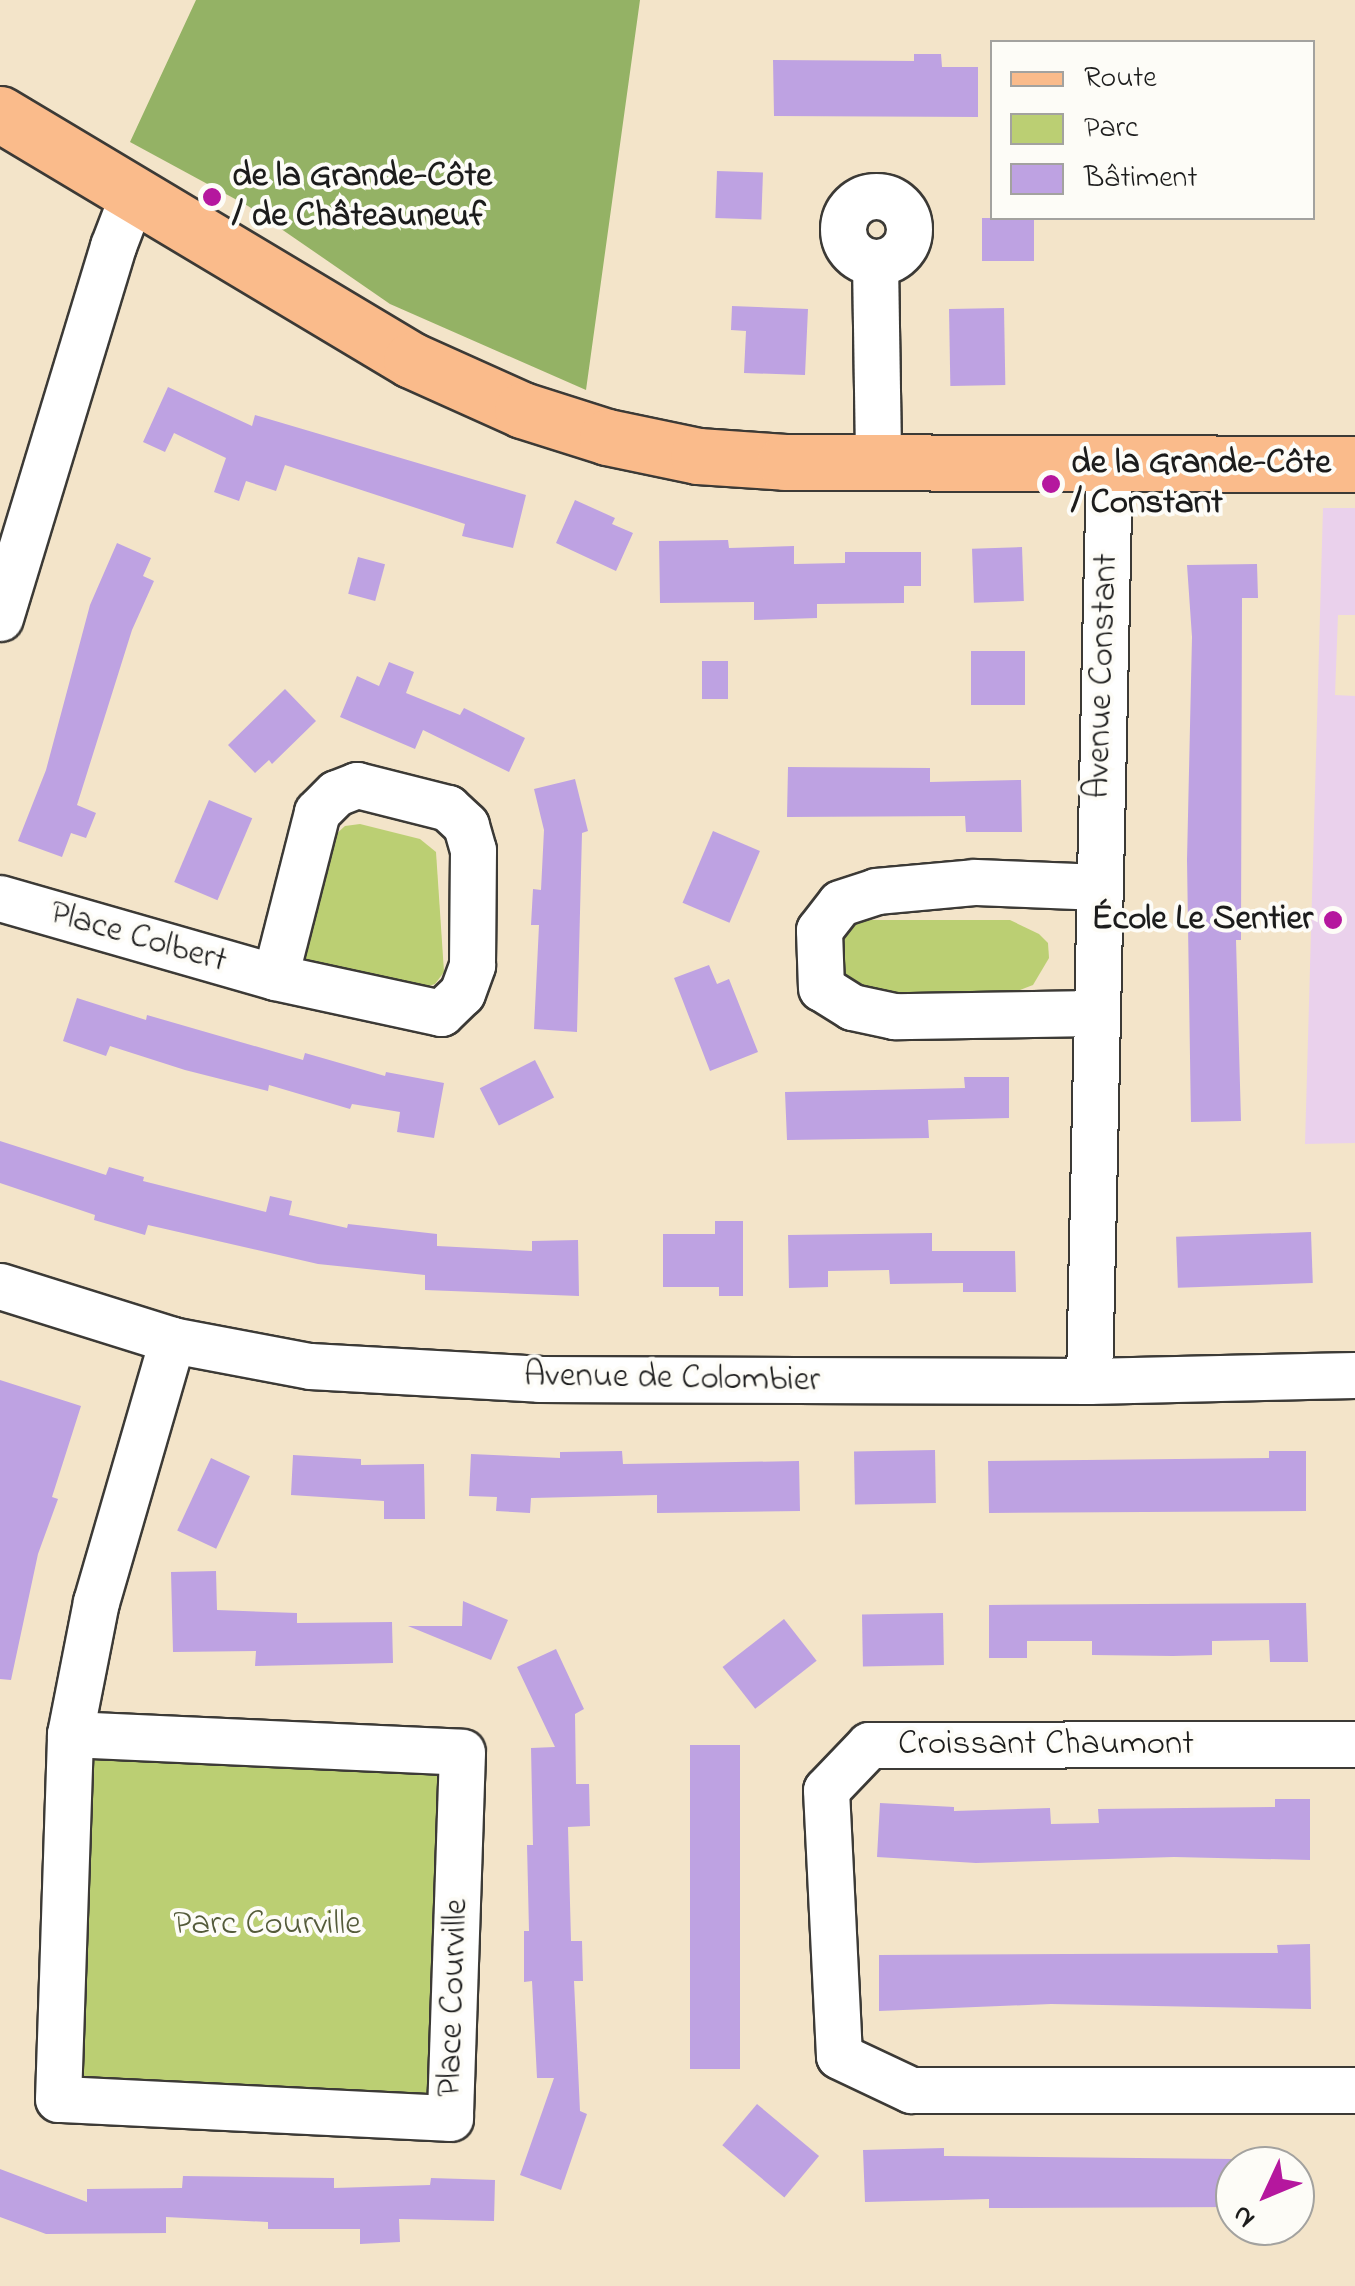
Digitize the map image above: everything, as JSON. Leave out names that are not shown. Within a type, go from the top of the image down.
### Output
[{"type":"main road","points":[[0,114],[411,360],[549,421],[698,456],[878,463],[1355,464]]},
{"type":"street","points":[[0,618],[113,246],[134,194]]},
{"type":"street","points":[[875,262],[878,463]]},
{"type":"street","name":"Avenue Constant","points":[[1089,1381],[1109,464]]},
{"type":"street","name":"Place Colbert","points":[[0,898],[276,978],[441,1013],[462,993],[472,964],[472,850],[466,825],[448,808],[357,785],[336,793],[317,812],[276,978]]},
{"type":"street","points":[[1095,1013],[909,1016],[852,1007],[821,988],[819,930],[840,903],[876,891],[974,882],[1097,887]]},
{"type":"street","name":"Avenue de Colombier","points":[[0,1286],[172,1340],[310,1366],[539,1379],[1089,1381],[1355,1375]]},
{"type":"street","name":"Place Courville","points":[[70,1734],[462,1752],[450,2118],[58,2099],[70,1734],[96,1602],[172,1340]]},
{"type":"street","name":"Croissant Chaumont","points":[[1355,1744],[869,1746],[826,1790],[839,2056],[911,2090],[1355,2090]]},
{"type":"shaded area","name":"École Le Sentier","points":[[1323,508],[1355,508],[1355,615],[1338,615],[1335,695],[1355,696],[1355,1143],[1305,1144]]},
{"type":"green space","points":[[196,0],[640,0],[586,390],[390,304],[248,206],[130,142]]},
{"type":"green space","points":[[360,824],[420,839],[436,852],[444,972],[435,984],[417,990],[303,967],[303,951],[335,835],[345,826]]},
{"type":"green space","points":[[860,920],[1010,920],[1039,934],[1048,943],[1049,958],[1033,985],[1015,992],[869,994],[841,978],[837,934]]},
{"type":"green space","name":"Parc Courville","points":[[70,1736],[461,1743],[455,2106],[64,2099]]},
{"type":"building","points":[[914,54],[941,54],[942,67],[978,67],[978,117],[774,116],[773,60],[914,61]]},
{"type":"building","points":[[717,171],[763,173],[761,220],[715,218]]},
{"type":"building","points":[[982,218],[1034,220],[1034,261],[982,261]]},
{"type":"building","points":[[732,306],[808,309],[805,375],[744,373],[746,331],[731,330]]},
{"type":"building","points":[[1004,308],[1005,385],[950,386],[949,309]]},
{"type":"building","points":[[168,387],[252,426],[255,415],[526,495],[513,548],[462,536],[465,524],[285,465],[276,491],[246,481],[239,501],[214,492],[226,458],[174,433],[165,452],[143,442]]},
{"type":"building","points":[[575,500],[615,518],[612,524],[633,533],[616,571],[556,543]]},
{"type":"building","points":[[728,540],[729,548],[794,546],[794,564],[845,563],[845,552],[921,552],[921,586],[904,586],[904,603],[817,604],[817,618],[754,620],[754,602],[660,603],[659,541]]},
{"type":"building","points":[[117,543],[151,558],[143,576],[154,581],[132,630],[77,805],[96,813],[86,838],[71,833],[62,857],[18,841],[46,770],[90,605]]},
{"type":"building","points":[[1022,547],[1024,601],[974,603],[972,549]]},
{"type":"building","points":[[358,557],[385,564],[375,601],[348,594]]},
{"type":"building","points":[[1257,564],[1258,598],[1242,598],[1241,940],[1236,940],[1241,1121],[1191,1122],[1187,860],[1192,637],[1187,565]]},
{"type":"building","points":[[971,651],[1025,651],[1025,705],[971,705]]},
{"type":"building","points":[[702,661],[728,661],[728,699],[702,699]]},
{"type":"building","points":[[389,662],[414,672],[406,693],[460,715],[464,708],[525,738],[509,772],[423,730],[415,749],[340,717],[357,676],[379,686]]},
{"type":"building","points":[[285,689],[316,721],[272,764],[269,760],[255,773],[228,745]]},
{"type":"building","points":[[788,767],[930,768],[930,782],[1021,780],[1022,832],[966,832],[965,816],[787,817]]},
{"type":"building","points":[[575,779],[588,831],[582,833],[577,1032],[534,1029],[539,925],[531,925],[533,889],[541,890],[544,830],[534,789]]},
{"type":"building","points":[[209,800],[252,818],[217,900],[174,882]]},
{"type":"building","points":[[713,831],[760,851],[729,923],[683,903]]},
{"type":"building","points":[[709,965],[717,984],[729,979],[758,1052],[710,1071],[674,978]]},
{"type":"building","points":[[77,998],[303,1060],[305,1053],[385,1076],[386,1072],[444,1083],[434,1138],[397,1132],[400,1112],[352,1104],[350,1109],[269,1085],[268,1091],[185,1070],[110,1046],[106,1056],[63,1041]]},
{"type":"building","points":[[535,1060],[554,1097],[499,1126],[480,1088]]},
{"type":"building","points":[[964,1077],[1009,1077],[1009,1118],[928,1120],[929,1138],[787,1140],[785,1092],[965,1088]]},
{"type":"building","points":[[0,1141],[106,1175],[109,1167],[144,1177],[143,1181],[266,1212],[270,1196],[292,1201],[289,1215],[347,1228],[348,1224],[437,1234],[437,1246],[532,1251],[532,1241],[578,1240],[579,1296],[425,1290],[425,1275],[318,1264],[148,1225],[145,1235],[94,1220],[95,1215],[0,1183]]},
{"type":"building","points":[[715,1221],[743,1221],[743,1296],[719,1296],[719,1287],[663,1287],[663,1234],[715,1234]]},
{"type":"building","points":[[1311,1232],[1313,1283],[1178,1288],[1176,1237]]},
{"type":"building","points":[[932,1233],[932,1251],[1015,1251],[1016,1292],[963,1292],[963,1283],[890,1284],[889,1270],[828,1271],[828,1287],[789,1288],[788,1235]]},
{"type":"building","points":[[0,1380],[81,1406],[52,1497],[58,1499],[38,1554],[11,1680],[0,1679]]},
{"type":"building","points":[[935,1450],[936,1503],[855,1504],[854,1451]]},
{"type":"building","points":[[622,1451],[623,1464],[799,1461],[800,1511],[657,1513],[657,1495],[531,1498],[530,1513],[496,1511],[497,1497],[469,1496],[471,1454],[560,1458],[560,1452]]},
{"type":"building","points":[[1269,1451],[1306,1451],[1306,1511],[989,1513],[988,1461],[1269,1458]]},
{"type":"building","points":[[293,1455],[361,1459],[361,1465],[424,1464],[425,1519],[384,1519],[384,1501],[291,1495]]},
{"type":"building","points":[[211,1458],[250,1476],[216,1549],[177,1531]]},
{"type":"building","points":[[216,1571],[217,1610],[297,1613],[297,1623],[392,1622],[393,1663],[255,1666],[256,1651],[173,1652],[171,1572]]},
{"type":"building","points":[[463,1601],[508,1620],[491,1660],[408,1626],[462,1626]]},
{"type":"building","points":[[1306,1603],[1308,1662],[1270,1662],[1269,1640],[1212,1641],[1212,1655],[1173,1656],[1092,1655],[1092,1641],[1027,1641],[1027,1658],[989,1658],[989,1605]]},
{"type":"building","points":[[943,1613],[944,1665],[863,1666],[862,1614]]},
{"type":"building","points":[[784,1619],[817,1661],[755,1709],[723,1667]]},
{"type":"building","points":[[556,1649],[584,1709],[575,1714],[576,1784],[589,1784],[590,1826],[568,1827],[571,1941],[582,1941],[583,1981],[574,1981],[580,2111],[587,2114],[561,2190],[520,2175],[554,2078],[537,2078],[532,1981],[524,1982],[524,1931],[529,1931],[527,1845],[533,1845],[531,1748],[555,1747],[517,1667]]},
{"type":"building","points":[[690,1745],[740,1745],[740,2069],[690,2069]]},
{"type":"building","points":[[1275,1799],[1310,1799],[1310,1860],[1174,1857],[976,1863],[877,1857],[880,1803],[954,1807],[954,1811],[1050,1808],[1051,1824],[1099,1823],[1098,1809],[1275,1807]]},
{"type":"building","points":[[1310,1944],[1311,2009],[1051,2004],[879,2011],[879,1955],[1278,1953],[1277,1945]]},
{"type":"building","points":[[757,2104],[819,2156],[784,2197],[722,2145]]},
{"type":"building","points":[[944,2148],[944,2156],[1215,2159],[1215,2207],[989,2208],[989,2199],[865,2202],[863,2150]]},
{"type":"building","points":[[0,2169],[87,2202],[87,2189],[182,2188],[183,2176],[334,2178],[334,2188],[430,2185],[431,2178],[495,2180],[494,2221],[399,2219],[400,2242],[360,2244],[360,2229],[268,2229],[268,2222],[166,2217],[166,2233],[46,2234],[0,2217]]},
{"type":"place","name":"de la Grande-Côte / de Châteauneuf","points":[[212,197]]},
{"type":"place","name":"de la Grande-Côte / Constant","points":[[1051,484]]},
{"type":"place","name":"École Le Sentier","points":[[1333,920]]}]
